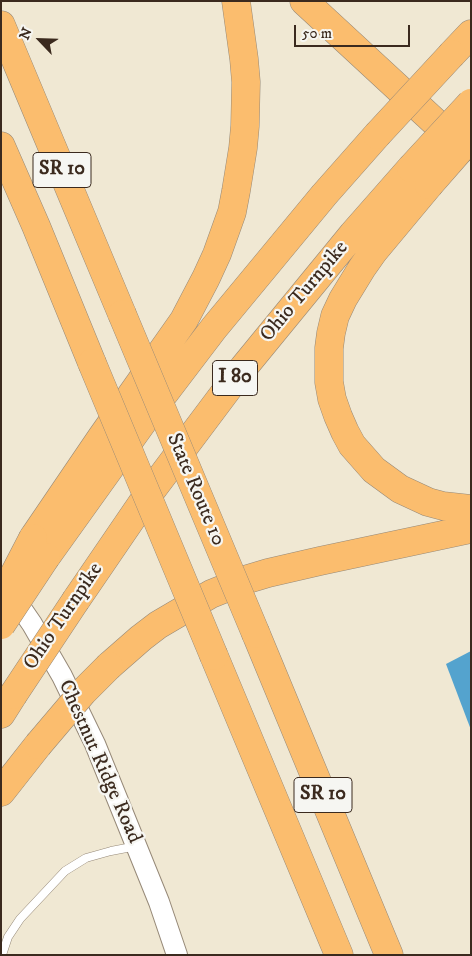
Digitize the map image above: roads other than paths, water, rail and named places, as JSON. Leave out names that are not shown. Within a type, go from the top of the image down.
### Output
[{"type":"highway","points":[[1,599],[40,548],[101,438],[184,320],[217,254],[235,198],[246,126],[246,74],[236,1]]},
{"type":"highway","points":[[304,1],[471,156]]},
{"type":"highway","points":[[320,1],[471,139],[420,177],[343,299],[335,316],[329,348],[329,382],[338,416],[352,445],[374,470],[400,489],[428,502],[459,509],[471,509]]},
{"type":"highway","name":"State Route 10","points":[[1,25],[389,955]]},
{"type":"highway","name":"I 80","points":[[1,625],[40,548],[147,416],[214,328],[324,195],[471,34]]},
{"type":"highway","name":"Ohio Turnpike","points":[[7,705],[145,499],[244,367],[353,234],[420,177],[471,103]]},
{"type":"highway","name":"SR 10","points":[[1,146],[339,955]]},
{"type":"highway","points":[[1,792],[83,692],[109,666],[158,625],[211,594],[268,573],[471,528]]},
{"type":"street","name":"Chestnut Ridge Road","points":[[1,580],[32,624],[62,676],[95,744],[159,902],[177,955]]},
{"type":"lane","points":[[2,955],[8,937],[20,919],[65,871],[86,858],[137,846]]},
{"type":"water","points":[[471,651],[471,730],[446,664]]}]
